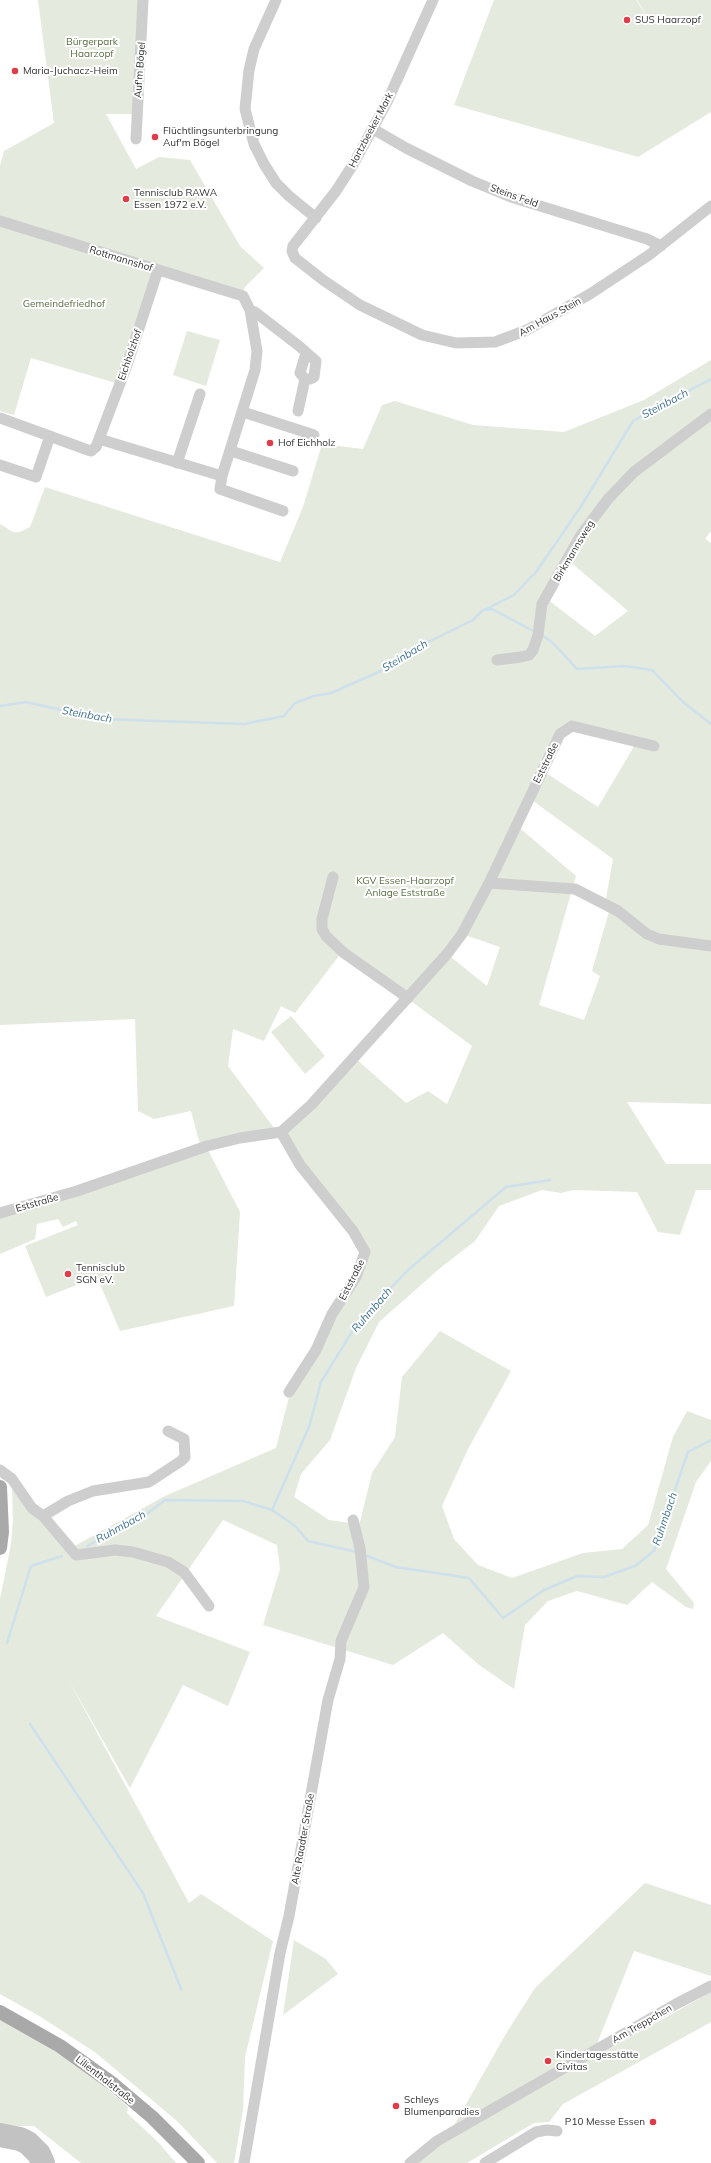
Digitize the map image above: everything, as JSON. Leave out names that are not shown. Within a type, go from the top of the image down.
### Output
[{"type":"main road","points":[[0,1487],[2,1532],[0,1548]]},
{"type":"main road","name":"Lilienthalstraße","points":[[0,2012],[60,2046],[113,2084],[152,2117],[198,2163]]},
{"type":"street","name":"Auf'm Bögel","points":[[136,139],[143,0]]},
{"type":"street","points":[[276,0],[254,49],[246,93],[247,116],[254,144],[264,164],[285,192],[316,218]]},
{"type":"street","name":"Hartzbeeker Mark","points":[[292,251],[293,246],[316,218],[352,167],[374,129],[433,0]]},
{"type":"street","name":"Steins Feld","points":[[374,129],[442,167],[511,197],[647,239],[661,246]]},
{"type":"street","name":"Am Haus Stein","points":[[292,251],[301,262],[360,305],[422,335],[435,339],[467,344],[494,342],[527,330],[590,294],[661,246],[711,206]]},
{"type":"street","name":"Rottmannshof","points":[[0,221],[242,296],[250,310]]},
{"type":"street","name":"Eichholzhof","points":[[0,418],[50,436],[62,442],[91,451],[96,448],[127,365],[158,270]]},
{"type":"street","points":[[250,310],[255,312],[316,361],[314,377],[305,379],[298,411]]},
{"type":"street","points":[[250,310],[257,351],[255,370],[222,476],[220,489],[283,511]]},
{"type":"street","points":[[177,463],[200,394]]},
{"type":"street","points":[[243,412],[314,435]]},
{"type":"street","name":"Birkmannsweg","points":[[497,660],[521,657],[529,654],[533,650],[538,635],[542,604],[581,535],[608,499],[634,472],[665,451],[711,414]]},
{"type":"street","points":[[0,465],[36,477],[50,436]]},
{"type":"street","points":[[99,439],[222,476]]},
{"type":"street","points":[[231,451],[293,471]]},
{"type":"street","name":"Eststraße","points":[[0,1213],[78,1191],[206,1146],[240,1138],[281,1132],[311,1105],[408,998],[462,934],[489,882],[560,734],[572,726],[654,746]]},
{"type":"street","points":[[333,878],[322,919],[322,929],[326,936],[344,953],[408,998]]},
{"type":"street","points":[[489,882],[574,889],[618,911],[647,934],[659,939],[711,946]]},
{"type":"street","name":"Eststraße","points":[[281,1132],[300,1165],[353,1231],[365,1252],[359,1270],[332,1314],[319,1344],[289,1392]]},
{"type":"street","points":[[43,1516],[68,1501],[93,1491],[149,1482],[182,1461],[185,1457],[184,1439],[168,1431]]},
{"type":"street","points":[[0,1470],[12,1479],[32,1508],[43,1516],[76,1555],[115,1550],[133,1552],[168,1562],[184,1572],[209,1606]]},
{"type":"street","name":"Alte Raadter Straße","points":[[244,2163],[280,1953],[289,1916],[328,1700],[340,1659],[341,1641],[364,1587],[360,1548],[353,1520]]},
{"type":"street","name":"Am Treppchen","points":[[410,2163],[437,2141],[676,2004],[711,1986]]},
{"type":"street","points":[[485,2163],[536,2132],[547,2130],[557,2131]]},
{"type":"green space","name":"Bürgerpark Haarzopf","points":[[38,0],[139,0],[135,114],[106,114],[136,169],[159,157],[190,160],[240,246],[264,268],[245,287],[242,294],[0,216],[0,166],[4,151],[54,123]]},
{"type":"green space","points":[[494,0],[636,0],[652,23],[637,0],[711,0],[711,112],[638,157],[454,105]]},
{"type":"green space","name":"Gemeindefriedhof","points":[[0,221],[157,270],[119,384],[31,358],[14,415],[0,411]]},
{"type":"green space","points":[[187,331],[220,340],[206,386],[173,375]]},
{"type":"green space","name":"KGV Essen-Haarzopf Anlage Eststraße","points":[[711,360],[711,413],[665,450],[633,472],[608,498],[583,533],[609,499],[634,473],[666,452],[711,416],[711,531],[705,539],[711,543],[711,945],[658,938],[647,933],[618,911],[605,904],[613,859],[529,798],[543,771],[598,807],[639,738],[572,725],[564,728],[515,824],[576,876],[539,1005],[584,1020],[600,976],[592,971],[610,908],[647,934],[658,939],[711,946],[711,1104],[627,1102],[666,1164],[711,1164],[711,1190],[696,1190],[680,1235],[658,1232],[637,1192],[573,1190],[561,1193],[542,1190],[499,1206],[475,1241],[439,1269],[379,1322],[356,1368],[330,1440],[301,1474],[294,1497],[329,1520],[350,1523],[361,1576],[358,1593],[366,1597],[364,1559],[359,1526],[372,1473],[395,1437],[402,1377],[440,1331],[511,1371],[468,1449],[442,1506],[454,1539],[478,1565],[512,1578],[583,1553],[622,1549],[648,1525],[673,1437],[687,1411],[711,1420],[711,1461],[696,1482],[666,1569],[694,1603],[693,1609],[686,1607],[652,1582],[627,1605],[577,1591],[548,1601],[525,1625],[514,1689],[479,1665],[443,1633],[393,1665],[263,1625],[280,1569],[277,1545],[223,1520],[156,1616],[250,1652],[228,1706],[183,1685],[130,1788],[68,1679],[189,1903],[201,1894],[273,1941],[245,2057],[243,2110],[234,2163],[217,2163],[177,2121],[96,2053],[41,2017],[0,1994],[0,1599],[11,1544],[13,1521],[12,1486],[27,1507],[78,1558],[82,1555],[73,1547],[165,1496],[276,1448],[290,1393],[317,1350],[333,1314],[357,1277],[366,1252],[354,1231],[302,1164],[283,1133],[310,1107],[355,1058],[406,1103],[428,1091],[447,1104],[472,1046],[332,943],[342,952],[295,1013],[281,1006],[264,1041],[233,1029],[228,1066],[277,1132],[240,1137],[201,1148],[191,1111],[154,1119],[138,1111],[135,1019],[0,1025],[0,524],[13,532],[20,532],[30,527],[45,487],[280,562],[303,507],[322,444],[363,449],[382,405],[395,401],[473,425],[564,432],[644,400]],"holes":[[[568,560],[628,611],[595,636],[547,599],[526,662],[547,598]],[[324,909],[323,929],[332,943],[325,936],[322,929]],[[462,934],[500,947],[487,986],[447,954]]]},
{"type":"green space","points":[[291,1016],[325,1056],[305,1074],[271,1032]]},
{"type":"green space","points":[[207,1148],[240,1212],[234,1306],[120,1331],[97,1277],[46,1297],[25,1246],[78,1225],[76,1221],[63,1227],[58,1219],[37,1224],[35,1239],[0,1254],[0,1217]]},
{"type":"green space","points":[[645,1883],[711,1905],[711,1976],[634,1951],[596,2046],[453,2127],[507,2032],[535,1988]]},
{"type":"green space","points":[[294,1940],[326,1959],[338,1974],[283,2015]]},
{"type":"green space","points":[[711,1992],[711,2022],[563,2104],[549,2122],[534,2123],[467,2163],[417,2163],[436,2146]]},
{"type":"green space","points":[[0,2019],[11,2024],[60,2054],[104,2086],[128,2107],[127,2113],[159,2143],[176,2163],[81,2163],[34,2126],[0,2126]]},
{"type":"waterway","name":"Steinbach","points":[[0,706],[26,702],[102,719],[244,724],[284,716],[295,703],[314,696],[331,693],[390,667],[422,645],[473,620],[482,611],[514,595],[536,572],[580,508],[633,421],[711,379]]},
{"type":"waterway","points":[[484,610],[492,609],[535,632]]},
{"type":"waterway","points":[[542,635],[553,643],[577,669],[625,666],[652,670],[683,702],[711,724]]},
{"type":"waterway","name":"Ruhmbach","points":[[272,1510],[309,1427],[321,1382],[358,1322],[408,1270],[506,1187],[550,1180]]},
{"type":"waterway","name":"Ruhmbach","points":[[367,1556],[396,1567],[469,1578],[503,1618],[544,1590],[577,1576],[604,1577],[635,1566],[654,1551],[688,1452],[711,1440]]},
{"type":"waterway","name":"Ruhmbach","points":[[87,1546],[140,1519],[165,1500],[243,1501],[272,1510],[295,1526],[308,1541],[357,1552]]},
{"type":"waterway","points":[[7,1643],[31,1566],[62,1556]]},
{"type":"waterway","points":[[30,1724],[143,1893],[181,1989]]},
{"type":"taxiway","points":[[0,2135],[20,2139],[28,2143],[39,2154],[43,2163]]},
{"type":"place","name":"SUS Haarzopf","points":[[627,20]]},
{"type":"place","name":"Maria-Juchacz-Heim","points":[[15,71]]},
{"type":"place","name":"Flüchtlingsunterbringung Auf'm Bögel","points":[[155,137]]},
{"type":"place","name":"Tennisclub RAWA Essen 1972 e.V.","points":[[126,199]]},
{"type":"place","name":"Hof Eichholz","points":[[270,443]]},
{"type":"place","name":"Tennisclub SGN eV.","points":[[68,1274]]},
{"type":"place","name":"Kindertagesstätte Civitas","points":[[548,2061]]},
{"type":"place","name":"Schleys Blumenparadies","points":[[396,2106]]},
{"type":"place","name":"P10 Messe Essen","points":[[653,2122]]}]
